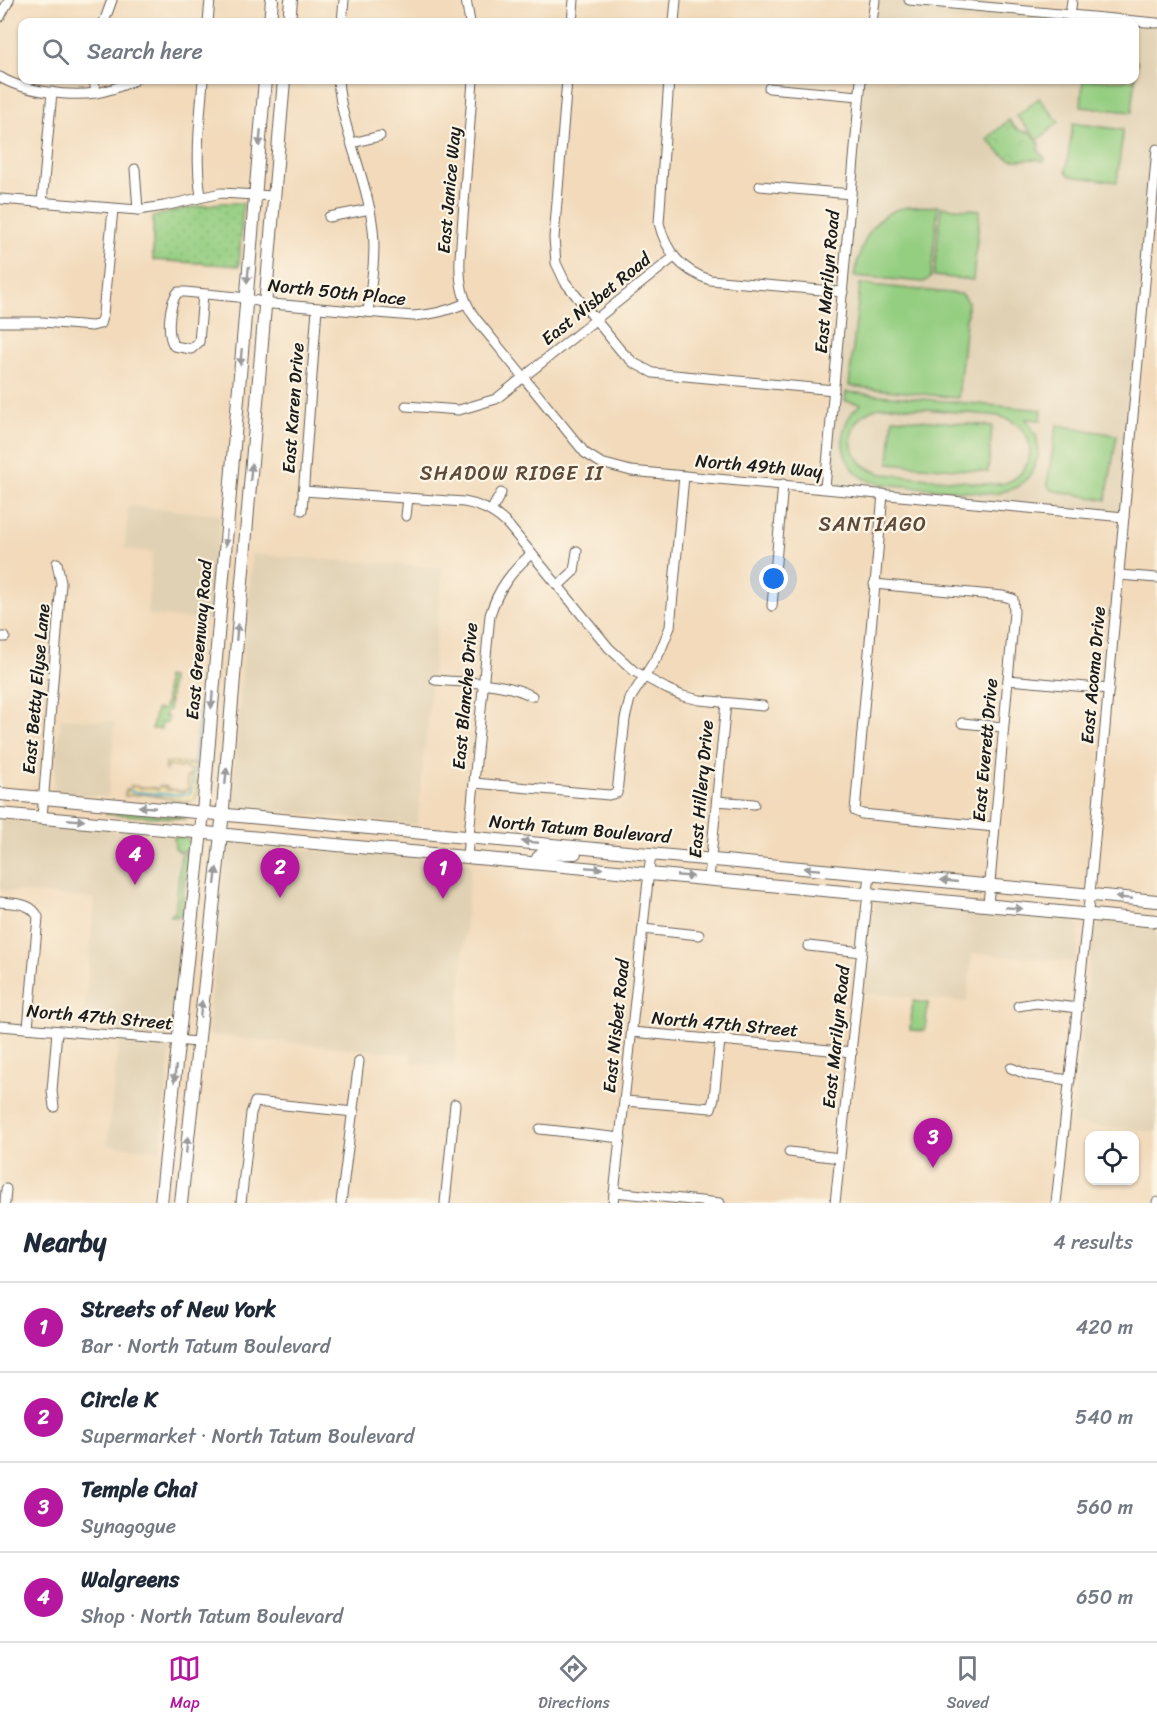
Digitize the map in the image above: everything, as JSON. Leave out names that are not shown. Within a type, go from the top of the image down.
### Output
[{"type":"main road","points":[[270,18],[272,0]]},
{"type":"main road","points":[[289,18],[291,0]]},
{"type":"main road","name":"East Greenway Road","points":[[161,1203],[203,812],[265,84]]},
{"type":"main road","name":"East Greenway Road","points":[[181,1203],[221,833],[284,84]]},
{"type":"main road","name":"North Tatum Boulevard","points":[[0,794],[1157,901]]},
{"type":"main road","name":"North Tatum Boulevard","points":[[0,814],[1157,921]]},
{"type":"main road","points":[[256,836],[284,831],[321,833],[331,824],[365,835],[369,838],[370,847]]},
{"type":"main road","points":[[370,847],[375,840],[385,836],[451,842],[469,836]]},
{"type":"main road","points":[[536,863],[537,858],[542,854],[582,853],[600,849]]},
{"type":"main road","points":[[186,974],[205,976]]},
{"type":"street","points":[[0,17],[9,0]]},
{"type":"street","points":[[105,18],[112,0]]},
{"type":"street","points":[[208,18],[210,0]]},
{"type":"street","points":[[342,18],[344,0]]},
{"type":"street","points":[[466,0],[469,18]]},
{"type":"street","points":[[572,18],[574,0]]},
{"type":"street","points":[[674,18],[676,0]]},
{"type":"street","points":[[873,18],[875,0]]},
{"type":"street","points":[[909,0],[973,3],[1095,18]]},
{"type":"street","points":[[1070,16],[1072,0]]},
{"type":"street","points":[[1139,22],[1157,23]]},
{"type":"street","points":[[0,77],[19,86],[51,92],[96,93],[125,84]]},
{"type":"street","points":[[95,84],[96,93]]},
{"type":"street","points":[[201,196],[197,155],[203,84]]},
{"type":"street","points":[[340,84],[344,114],[370,209],[373,231],[368,312]]},
{"type":"street","name":"East Janice Way","points":[[466,303],[459,274],[473,84]]},
{"type":"street","points":[[567,84],[554,252],[558,271],[628,357],[634,363],[653,373],[834,390]]},
{"type":"street","name":"East Nisbet Road","points":[[406,406],[459,410],[496,399],[674,257],[662,237],[659,223],[669,84]]},
{"type":"street","name":"East Marilyn Road","points":[[825,488],[860,84]]},
{"type":"street","points":[[769,88],[859,96]]},
{"type":"street","points":[[42,202],[51,92]]},
{"type":"street","points":[[352,144],[380,136]]},
{"type":"street","name":"East Acoma Drive","points":[[1056,1203],[1090,895],[1124,517],[1153,248],[1157,149]]},
{"type":"street","points":[[135,169],[138,210]]},
{"type":"street","points":[[760,186],[851,194]]},
{"type":"street","points":[[0,199],[138,210],[221,193],[274,196]]},
{"type":"street","points":[[0,322],[43,322],[92,327],[100,324],[103,314],[113,209]]},
{"type":"street","points":[[329,217],[370,209]]},
{"type":"street","points":[[674,257],[689,271],[710,280],[843,292]]},
{"type":"street","name":"North 50th Place","points":[[203,294],[199,342],[191,349],[174,346],[170,335],[173,298],[178,292],[203,294],[317,308],[413,316],[432,315],[466,303]]},
{"type":"street","name":"North 49th Way","points":[[466,303],[476,319],[585,453],[601,463],[631,471],[1124,517]]},
{"type":"street","name":"East Karen Drive","points":[[302,510],[317,308]]},
{"type":"street","points":[[474,783],[609,795],[617,793],[625,719],[630,699],[660,651],[670,627],[684,476]]},
{"type":"street","points":[[772,606],[783,484]]},
{"type":"street","points":[[303,491],[473,504],[491,511],[508,526],[609,648],[634,671],[683,696],[763,706]]},
{"type":"street","points":[[491,511],[501,493]]},
{"type":"street","points":[[883,494],[855,811],[862,814],[994,827]]},
{"type":"street","points":[[406,516],[408,498]]},
{"type":"street","points":[[558,586],[574,571],[577,551]]},
{"type":"street","name":"East Blanche Drive","points":[[467,856],[487,632],[494,602],[510,573],[531,554]]},
{"type":"street","name":"East Betty Elyse Lane","points":[[42,817],[62,584],[57,563]]},
{"type":"street","points":[[1119,575],[1157,578]]},
{"type":"street","name":"East Everett Drive","points":[[874,584],[1013,598],[1014,612],[988,905]]},
{"type":"street","points":[[435,680],[483,684],[522,691],[532,696]]},
{"type":"street","points":[[1008,680],[1109,689]]},
{"type":"street","name":"East Hillery Drive","points":[[710,878],[726,703]]},
{"type":"street","points":[[962,723],[1004,727]]},
{"type":"street","points":[[717,801],[754,804]]},
{"type":"street","name":"East Nisbet Road","points":[[613,1203],[651,853]]},
{"type":"street","name":"East Marilyn Road","points":[[835,1203],[870,874]]},
{"type":"street","points":[[0,902],[28,905],[38,916],[28,1028]]},
{"type":"street","points":[[643,929],[699,935]]},
{"type":"street","points":[[808,946],[862,952]]},
{"type":"street","points":[[1018,1006],[1036,1003],[1078,1008]]},
{"type":"street","name":"North 47th Street","points":[[0,1026],[198,1042]]},
{"type":"street","points":[[54,1107],[52,1090],[57,1031]]},
{"type":"street","name":"North 47th Street","points":[[632,1032],[852,1052]]},
{"type":"street","points":[[625,1101],[711,1108],[720,1040]]},
{"type":"street","points":[[341,1203],[359,1061]]},
{"type":"street","points":[[1011,1068],[1029,1076],[1070,1080]]},
{"type":"street","points":[[241,1203],[251,1113],[255,1102],[354,1112]]},
{"type":"street","points":[[445,1203],[455,1104]]},
{"type":"street","points":[[540,1129],[621,1138]]},
{"type":"street","points":[[789,1152],[840,1158]]},
{"type":"street","points":[[5,1203],[6,1189]]},
{"type":"street","points":[[614,1192],[720,1203]]},
{"type":"shaded area","points":[[875,0],[909,0],[1103,18],[873,18]]},
{"type":"shaded area","points":[[1139,21],[1157,23],[1157,149],[1124,517],[825,488],[861,84],[1139,84]]},
{"type":"shaded area","points":[[128,506],[221,515],[212,621],[147,615],[152,552],[125,549]]},
{"type":"shaded area","points":[[252,554],[443,568],[417,825],[231,807]]},
{"type":"shaded area","points":[[61,718],[115,722],[108,797],[53,792]]},
{"type":"shaded area","points":[[0,819],[184,837],[192,843],[160,1150],[107,1145],[120,1030],[83,1027],[95,899],[0,890]]},
{"type":"shaded area","points":[[227,840],[363,856],[378,854],[471,862],[454,1066],[411,1062],[411,1054],[207,1035]]},
{"type":"shaded area","points":[[877,900],[1074,918],[1079,927],[1076,962],[972,953],[967,1002],[864,993]]},
{"type":"shaded area","points":[[1104,920],[1157,925],[1157,1132],[1072,1124],[1093,932]]},
{"type":"green space","points":[[1083,84],[1135,84],[1132,112],[1081,107]]},
{"type":"green space","points":[[1039,98],[1059,122],[1038,140],[1017,116]]},
{"type":"green space","points":[[1009,120],[1018,130],[1031,133],[1039,143],[1038,150],[1045,159],[1043,161],[1010,159],[987,139]]},
{"type":"green space","points":[[1073,123],[1123,130],[1117,182],[1070,176],[1066,171]]},
{"type":"green space","points":[[220,203],[243,203],[239,266],[153,260],[153,217],[177,210]]},
{"type":"green space","points":[[938,206],[931,277],[924,282],[854,276],[864,242],[877,222],[885,215],[909,207]]},
{"type":"green space","points":[[941,207],[980,210],[973,280],[934,276]]},
{"type":"green space","points":[[860,284],[961,294],[968,302],[958,398],[849,386]]},
{"type":"green space","points":[[846,392],[1042,410],[1041,420],[1026,419],[1036,435],[1039,454],[1031,474],[1018,487],[995,494],[882,484],[868,480],[857,473],[849,463],[844,451],[845,426],[851,414],[861,404],[845,401]],"holes":[[[893,406],[999,416],[1022,429],[1030,449],[1028,462],[1021,473],[1005,483],[984,484],[883,474],[868,468],[857,458],[852,447],[852,435],[856,423],[864,414],[877,408]]]},
{"type":"green space","points":[[893,418],[992,426],[988,472],[889,463]]},
{"type":"green space","points":[[1057,425],[1117,435],[1106,500],[1051,490],[1047,484]]},
{"type":"green space","points":[[166,677],[171,678],[169,710],[164,714],[168,718],[167,723],[162,723],[161,729],[152,729],[156,709],[163,710],[166,702],[169,701],[166,700]]},
{"type":"green space","points":[[120,810],[185,817],[185,819],[106,814],[106,811]]},
{"type":"green space","points":[[174,837],[186,838],[192,844],[192,849],[181,852],[177,850]]},
{"type":"green space","points":[[192,851],[184,882],[182,912],[177,917],[170,916],[171,913],[175,914],[181,855]]},
{"type":"green space","points":[[913,1001],[928,1003],[925,1031],[910,1030]]},
{"type":"sand","points":[[166,763],[200,765],[196,798],[190,802],[144,794],[125,796],[126,790],[130,790],[131,786],[158,790],[159,786],[167,787],[167,790],[184,792],[188,790],[187,777],[190,777],[190,770],[182,766],[181,768],[168,766],[165,771]]},
{"type":"waterway","points":[[130,790],[181,795],[191,793],[203,684],[201,678]]},
{"type":"place","name":"Walgreens","points":[[135,885]]},
{"type":"place","name":"Circle K","points":[[280,898]]},
{"type":"place","name":"Streets of New York","points":[[443,899]]},
{"type":"place","name":"Temple Chai","points":[[933,1168]]},
{"type":"district","name":"SHADOW RIDGE II","points":[[512,473]]},
{"type":"district","name":"SANTIAGO","points":[[873,524]]}]
